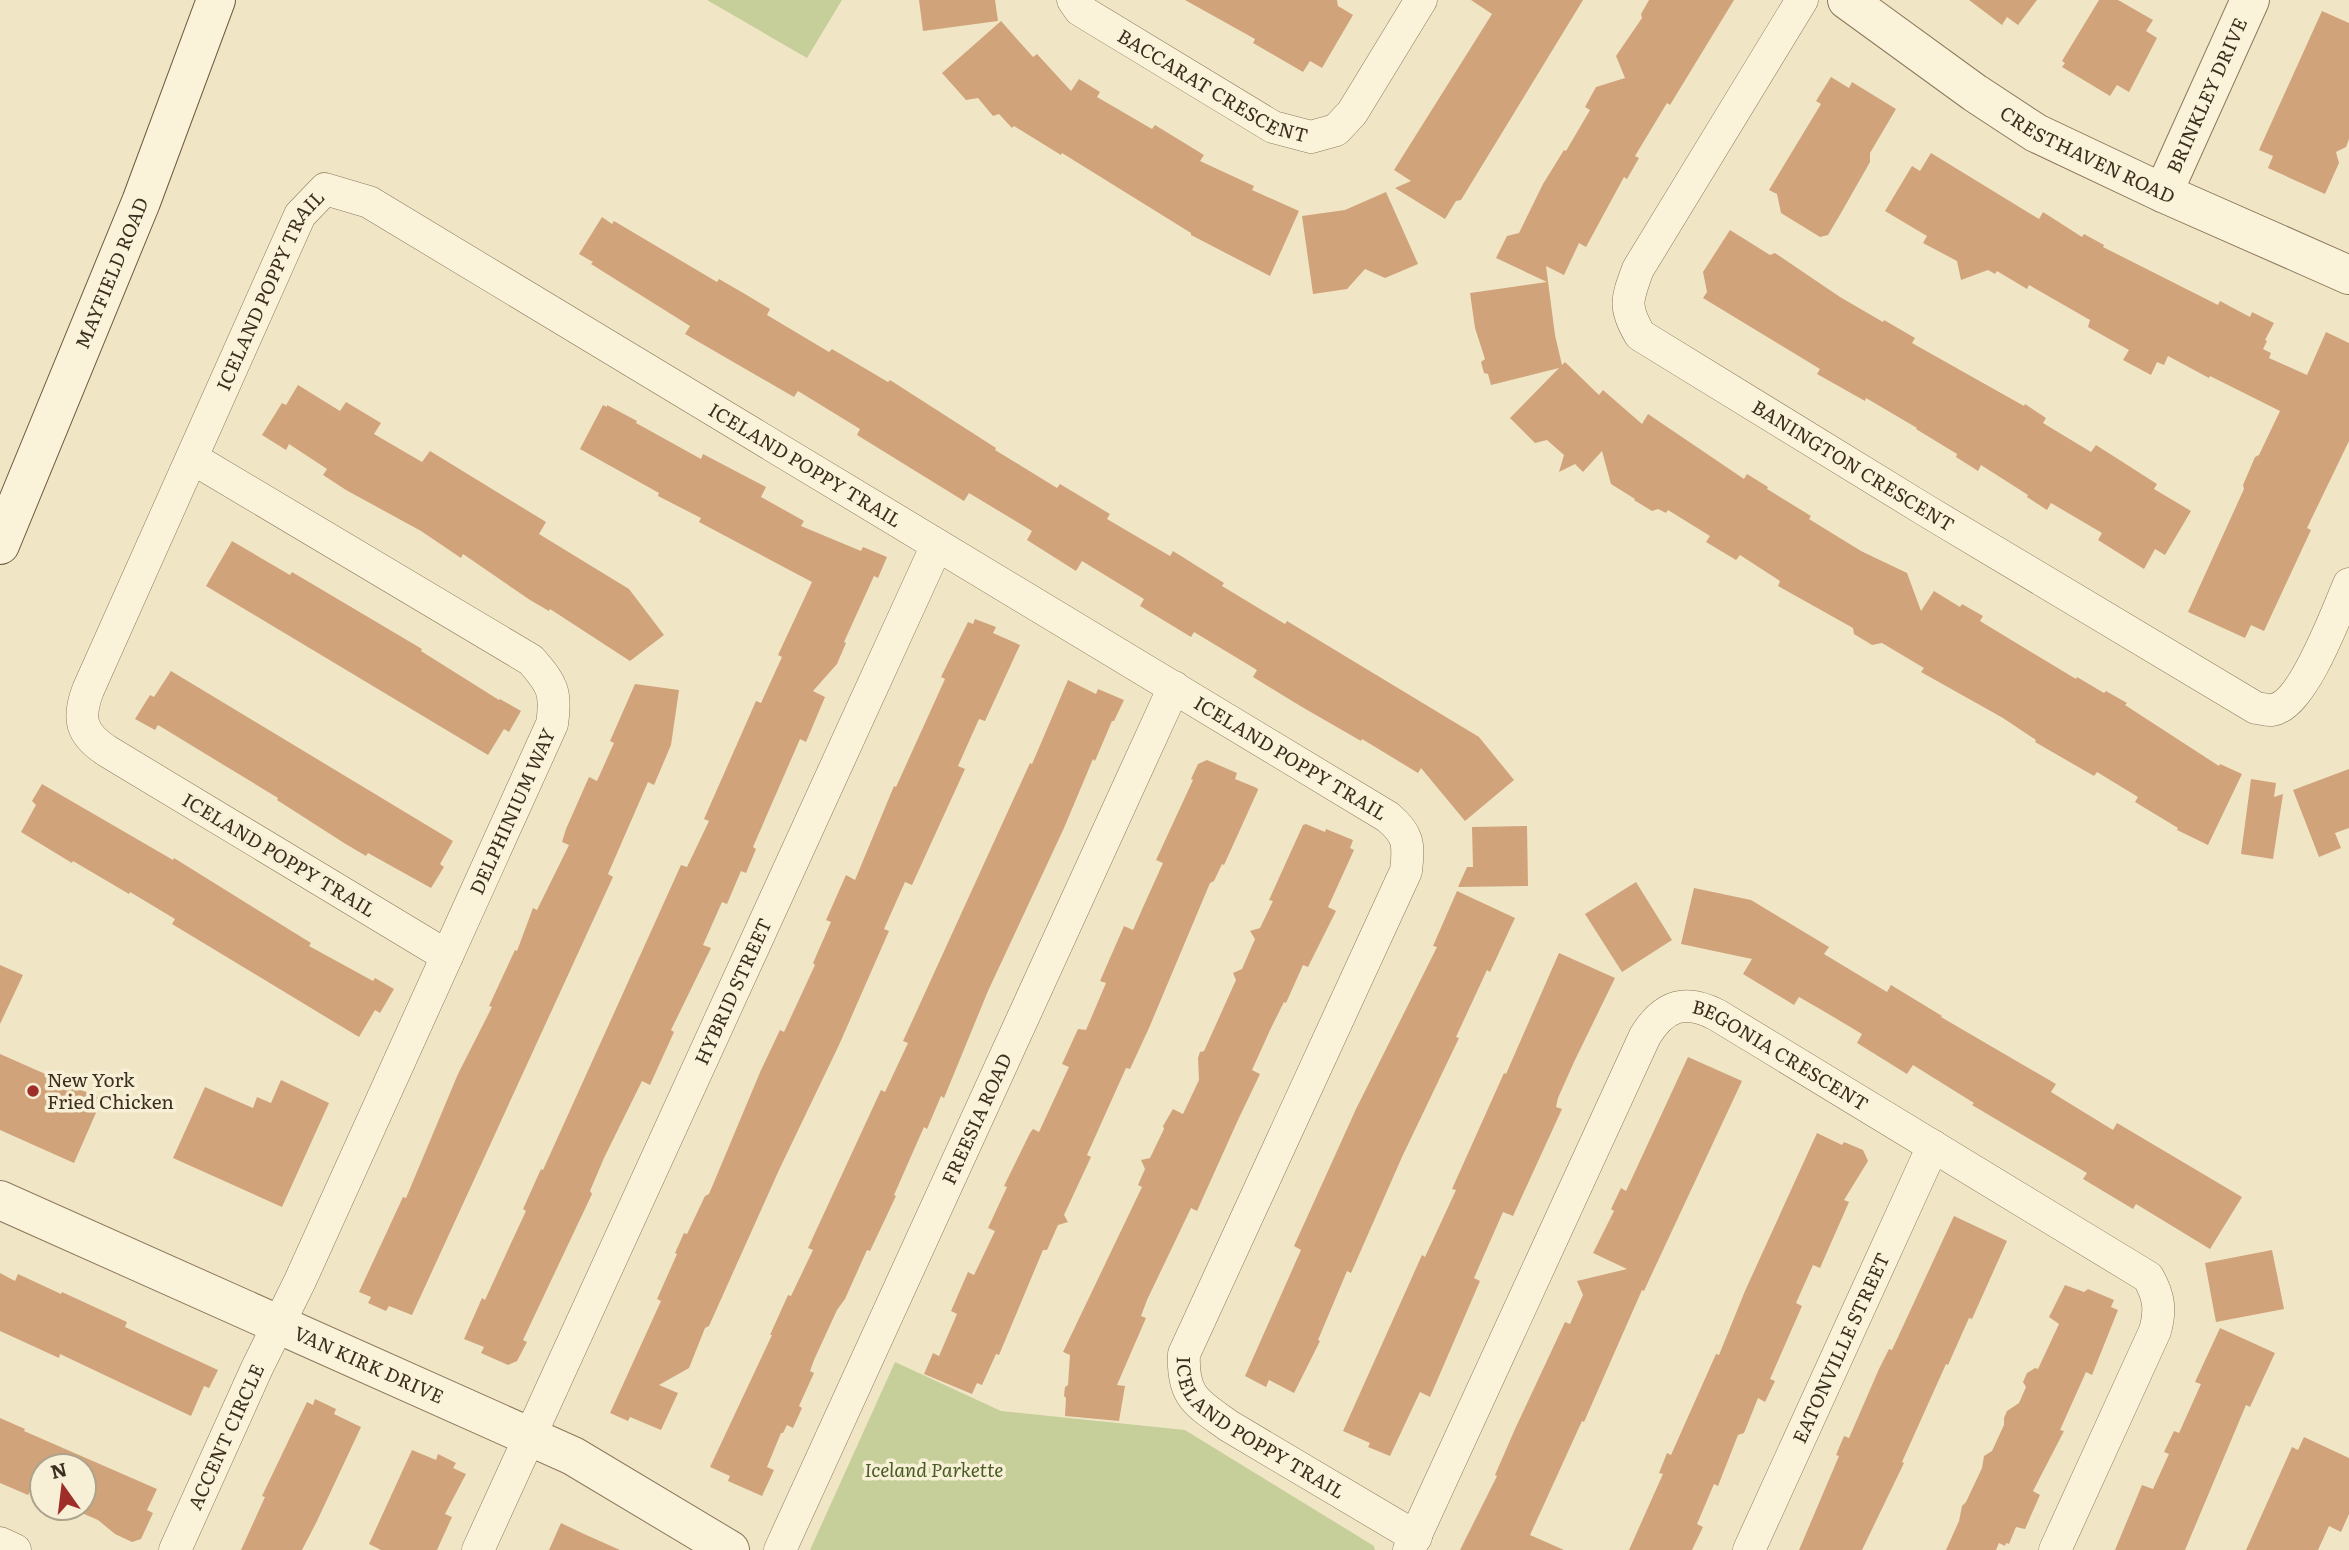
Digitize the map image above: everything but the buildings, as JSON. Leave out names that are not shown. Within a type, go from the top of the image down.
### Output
[{"type":"street","name":"MAYFIELD ROAD","points":[[0,545],[141,202],[216,0]]},
{"type":"street","name":"BACCARAT CRESCENT","points":[[1073,0],[1080,9],[1273,127],[1311,136],[1336,130],[1353,113],[1421,0]]},
{"type":"street","name":"BANINGTON CRESCENT","points":[[1802,0],[1638,269],[1628,296],[1630,317],[1640,335],[2256,708],[2273,710],[2290,701],[2304,683],[2349,584]]},
{"type":"street","name":"CRESTHAVEN ROAD","points":[[1847,0],[1975,93],[2036,133],[2163,193],[2349,275]]},
{"type":"street","name":"BRINKLEY DRIVE","points":[[2163,193],[2250,0]]},
{"type":"street","name":"ICELAND POPPY TRAIL","points":[[447,956],[94,743],[82,722],[84,700],[300,215],[325,189],[369,202],[1174,687],[1388,817],[1401,828],[1408,851],[1406,872],[1184,1354],[1183,1376],[1189,1392],[1200,1405],[1413,1544]]},
{"type":"street","name":"DELPHINIUM WAY","points":[[192,458],[531,660],[550,681],[555,702],[552,724],[279,1324]]},
{"type":"street","name":"HYBRID STREET","points":[[478,1550],[937,545]]},
{"type":"street","name":"FREESIA ROAD","points":[[780,1550],[1174,687]]},
{"type":"street","name":"BEGONIA CRESCENT","points":[[1413,1544],[1645,1036],[1654,1022],[1667,1012],[1680,1006],[1692,1005],[1707,1010],[2148,1277],[2157,1293],[2159,1306],[2155,1331],[2054,1550]]},
{"type":"street","name":"EATONVILLE STREET","points":[[1749,1550],[1933,1146]]},
{"type":"street","name":"VAN KIRK DRIVE","points":[[0,1200],[530,1436],[596,1468],[730,1550]]},
{"type":"street","name":"ACCENT CIRCLE","points":[[175,1550],[279,1324]]},
{"type":"street","points":[[0,1543],[15,1550]]},
{"type":"green space","points":[[707,0],[842,0],[807,58]]},
{"type":"green space","name":"Iceland Parkette","points":[[895,1362],[1001,1411],[1185,1430],[1374,1546],[1375,1550],[810,1550]]},
{"type":"place","name":"New York Fried Chicken","points":[[33,1091]]}]
